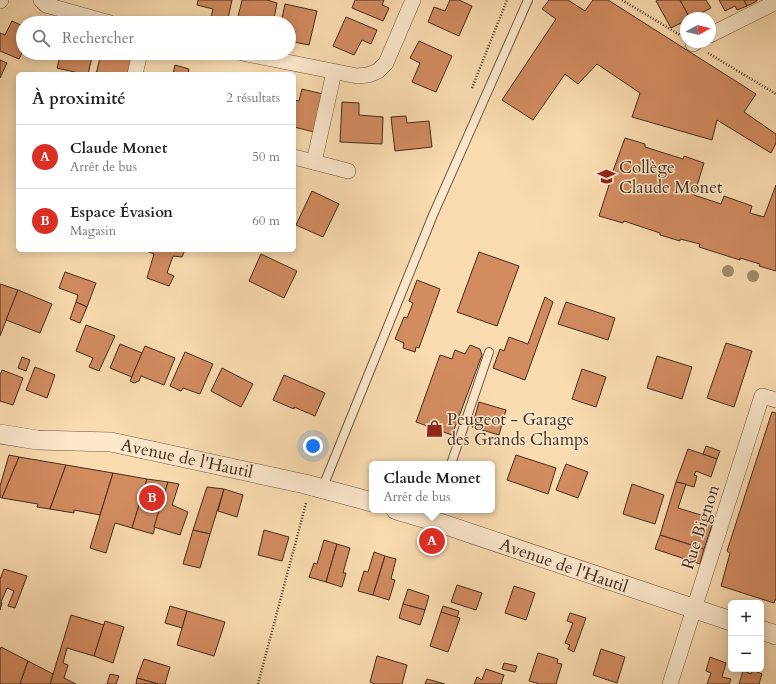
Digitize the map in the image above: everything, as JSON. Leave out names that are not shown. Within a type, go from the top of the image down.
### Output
[{"type":"street","points":[[41,0],[46,5],[85,16]]},
{"type":"street","points":[[276,60],[357,76],[368,75],[378,71],[386,64],[413,0]]},
{"type":"street","points":[[716,32],[776,2]]},
{"type":"street","points":[[135,72],[138,60]]},
{"type":"street","points":[[314,162],[334,72]]},
{"type":"street","points":[[296,158],[348,171]]},
{"type":"street","name":"Rue Bignon","points":[[670,684],[762,396],[776,400]]},
{"type":"street","name":"Avenue de l'Hautil","points":[[0,434],[37,440],[111,442],[314,486],[369,501]]},
{"type":"street","name":"Avenue de l'Hautil","points":[[418,513],[433,515],[728,620]]},
{"type":"street","points":[[764,631],[776,635]]},
{"type":"lane","points":[[314,486],[528,0]]},
{"type":"lane","points":[[452,461],[489,352]]},
{"type":"path","points":[[622,0],[680,35]]},
{"type":"path","points":[[702,48],[776,94]]},
{"type":"path","points":[[258,684],[306,506],[314,486]]},
{"type":"building","points":[[198,0],[232,0],[229,16],[211,16],[213,9],[197,5]]},
{"type":"building","points":[[242,0],[267,0],[277,3],[274,16],[238,16]]},
{"type":"building","points":[[355,0],[384,0],[382,5],[389,8],[383,21],[352,8]]},
{"type":"building","points":[[450,0],[459,0],[472,6],[459,36],[428,22],[434,7],[445,11]]},
{"type":"building","points":[[549,0],[568,0],[585,11],[593,0],[608,0],[680,46],[680,48],[684,48],[756,94],[744,112],[776,134],[776,143],[771,153],[717,120],[712,140],[632,117],[640,93],[597,64],[578,84],[565,74],[533,120],[502,100],[556,19],[542,9]]},
{"type":"building","points":[[680,0],[687,12],[680,12],[680,24],[671,28],[656,1]]},
{"type":"building","points":[[680,0],[706,0],[711,8],[703,12],[687,12]]},
{"type":"building","points":[[719,0],[744,0],[747,6],[737,10],[735,6],[725,11]]},
{"type":"building","points":[[744,0],[757,0],[757,1],[747,6]]},
{"type":"building","points":[[285,4],[317,11],[309,45],[296,42],[296,16],[282,16]]},
{"type":"building","points":[[346,17],[377,30],[371,44],[362,40],[354,55],[333,46]]},
{"type":"building","points":[[12,21],[16,23],[16,58],[0,51],[0,33],[5,35]]},
{"type":"building","points":[[419,41],[452,56],[436,92],[412,82],[420,63],[410,58]]},
{"type":"building","points":[[0,60],[7,63],[0,78]]},
{"type":"building","points":[[59,60],[91,60],[88,72],[74,72],[57,68]]},
{"type":"building","points":[[100,60],[131,60],[128,72],[96,72]]},
{"type":"building","points":[[175,65],[189,69],[188,72],[173,72]]},
{"type":"building","points":[[302,89],[323,94],[314,132],[296,128],[296,100],[299,101]]},
{"type":"building","points":[[342,102],[359,103],[359,115],[383,117],[382,144],[340,142]]},
{"type":"building","points":[[406,116],[407,123],[429,121],[432,147],[395,151],[391,117]]},
{"type":"building","points":[[625,138],[645,144],[645,147],[683,159],[684,156],[704,163],[694,195],[721,204],[724,196],[752,206],[750,213],[764,217],[776,185],[776,271],[759,266],[760,264],[740,258],[740,260],[699,247],[700,244],[680,239],[680,241],[624,221],[623,223],[599,216],[610,182],[608,181],[611,172],[613,171]]},
{"type":"building","points":[[312,191],[339,204],[323,237],[296,225]]},
{"type":"building","points":[[149,252],[184,252],[182,257],[173,256],[167,273],[174,276],[169,286],[147,278],[154,254]]},
{"type":"building","points":[[479,252],[519,266],[497,326],[457,312]]},
{"type":"building","points":[[261,254],[297,271],[284,298],[249,281]]},
{"type":"building","points":[[65,272],[96,283],[87,307],[76,302],[78,295],[59,288]]},
{"type":"building","points":[[417,280],[440,289],[419,348],[416,347],[415,352],[403,348],[404,343],[395,339],[404,317],[407,318],[413,303],[409,301]]},
{"type":"building","points":[[0,284],[18,290],[0,336]]},
{"type":"building","points":[[18,290],[52,304],[40,333],[6,320]]},
{"type":"building","points":[[545,297],[553,302],[525,380],[493,368],[500,349],[504,351],[509,337],[528,344]]},
{"type":"building","points":[[76,302],[87,307],[80,323],[70,319]]},
{"type":"building","points":[[566,302],[615,318],[608,340],[558,324]]},
{"type":"building","points":[[86,325],[115,336],[99,371],[89,367],[93,358],[76,351]]},
{"type":"building","points":[[726,343],[752,351],[734,407],[707,398]]},
{"type":"building","points":[[120,344],[142,353],[132,377],[110,368]]},
{"type":"building","points":[[470,345],[480,349],[482,355],[452,435],[416,422],[440,355],[452,359],[455,350],[465,354]]},
{"type":"building","points":[[145,346],[175,358],[164,385],[141,376],[139,381],[134,383],[130,381]]},
{"type":"building","points":[[185,352],[213,364],[200,394],[183,388],[181,391],[170,386]]},
{"type":"building","points":[[657,356],[692,367],[682,399],[647,388]]},
{"type":"building","points":[[22,357],[30,360],[26,371],[18,368]]},
{"type":"building","points":[[35,367],[55,375],[47,398],[26,390]]},
{"type":"building","points":[[222,368],[253,384],[241,407],[211,391]]},
{"type":"building","points":[[582,369],[606,377],[596,407],[572,399]]},
{"type":"building","points":[[2,370],[23,378],[13,405],[0,401],[0,375]]},
{"type":"building","points":[[284,375],[325,393],[315,416],[273,400]]},
{"type":"building","points":[[479,402],[506,410],[499,435],[472,427]]},
{"type":"building","points":[[772,412],[776,413],[776,600],[774,603],[721,586],[730,553],[727,551]]},
{"type":"building","points":[[706,446],[720,451],[717,459],[703,454]]},
{"type":"building","points":[[688,449],[717,459],[711,477],[696,471],[694,475],[697,476],[694,487],[676,482]]},
{"type":"building","points":[[9,455],[19,457],[2,498],[0,497],[0,486]]},
{"type":"building","points":[[516,455],[556,468],[548,494],[507,480]]},
{"type":"building","points":[[19,457],[66,465],[50,509],[37,507],[38,504],[2,498]]},
{"type":"building","points":[[566,464],[588,472],[578,498],[556,490]]},
{"type":"building","points":[[66,465],[113,473],[100,515],[74,510],[74,513],[50,509]]},
{"type":"building","points":[[113,473],[147,479],[132,528],[115,523],[106,553],[90,548]]},
{"type":"building","points":[[147,479],[168,482],[153,534],[132,528]]},
{"type":"building","points":[[168,482],[179,484],[172,505],[188,512],[180,535],[154,527]]},
{"type":"building","points":[[676,482],[686,484],[678,508],[714,519],[704,549],[660,535]]},
{"type":"building","points":[[632,484],[664,495],[655,524],[623,514]]},
{"type":"building","points":[[207,487],[224,489],[210,534],[193,530]]},
{"type":"building","points":[[224,489],[243,495],[237,517],[218,511]]},
{"type":"building","points":[[193,530],[210,534],[200,568],[183,564]]},
{"type":"building","points":[[264,530],[289,537],[282,561],[258,555]]},
{"type":"building","points":[[660,535],[704,549],[700,564],[655,549]]},
{"type":"building","points":[[324,540],[337,544],[326,582],[309,577],[314,563],[317,564]]},
{"type":"building","points":[[337,544],[350,548],[343,573],[346,573],[342,587],[326,582]]},
{"type":"building","points":[[374,552],[385,556],[373,595],[358,591],[364,571],[368,572]]},
{"type":"building","points":[[385,556],[396,559],[391,579],[395,580],[389,600],[373,595]]},
{"type":"building","points":[[4,569],[27,576],[15,608],[8,606],[14,591],[7,588],[1,602],[0,610],[0,579]]},
{"type":"building","points":[[457,585],[482,593],[476,610],[451,602]]},
{"type":"building","points":[[514,586],[535,593],[526,620],[505,613]]},
{"type":"building","points":[[408,589],[429,596],[425,610],[403,604]]},
{"type":"building","points":[[403,604],[425,610],[420,625],[399,618]]},
{"type":"building","points":[[170,606],[187,611],[182,628],[165,623]]},
{"type":"building","points":[[443,606],[459,611],[457,618],[441,612]]},
{"type":"building","points":[[187,611],[225,622],[214,656],[177,645]]},
{"type":"building","points":[[441,612],[460,618],[448,652],[430,646]]},
{"type":"building","points":[[570,613],[586,618],[574,652],[568,649],[570,645],[565,643],[573,623],[567,621]]},
{"type":"building","points":[[71,615],[104,625],[94,656],[67,648],[63,663],[68,665],[64,678],[76,684],[50,684]]},
{"type":"building","points":[[105,621],[124,627],[113,663],[94,656]]},
{"type":"building","points":[[1,647],[28,661],[20,684],[0,684]]},
{"type":"building","points":[[601,649],[625,657],[617,683],[593,675]]},
{"type":"building","points":[[538,653],[558,659],[557,663],[562,664],[556,684],[540,684],[529,681]]},
{"type":"building","points":[[377,656],[407,665],[402,684],[375,684],[370,682]]},
{"type":"building","points":[[710,657],[726,663],[722,677],[731,679],[729,684],[707,684],[711,673],[706,671]]},
{"type":"building","points":[[144,659],[170,667],[165,684],[158,684],[137,678]]},
{"type":"building","points":[[28,661],[53,674],[50,684],[20,684]]},
{"type":"building","points":[[504,663],[517,666],[515,672],[502,669]]},
{"type":"building","points":[[486,669],[504,675],[501,684],[474,684],[477,677],[482,680]]},
{"type":"building","points":[[743,672],[751,674],[752,672],[758,672],[762,674],[759,684],[739,684]]},
{"type":"building","points":[[110,674],[119,676],[116,684],[107,684]]},
{"type":"building","points":[[137,678],[158,684],[136,684]]},
{"type":"building","points":[[427,679],[445,684],[425,684]]},
{"type":"place","name":"Collège Claude Monet","points":[[606,177]]},
{"type":"place","name":"Peugeot - Garage des Grands Champs","points":[[434,429]]},
{"type":"place","name":"Espace Évasion","points":[[152,498]]},
{"type":"place","name":"Claude Monet","points":[[432,541]]}]
